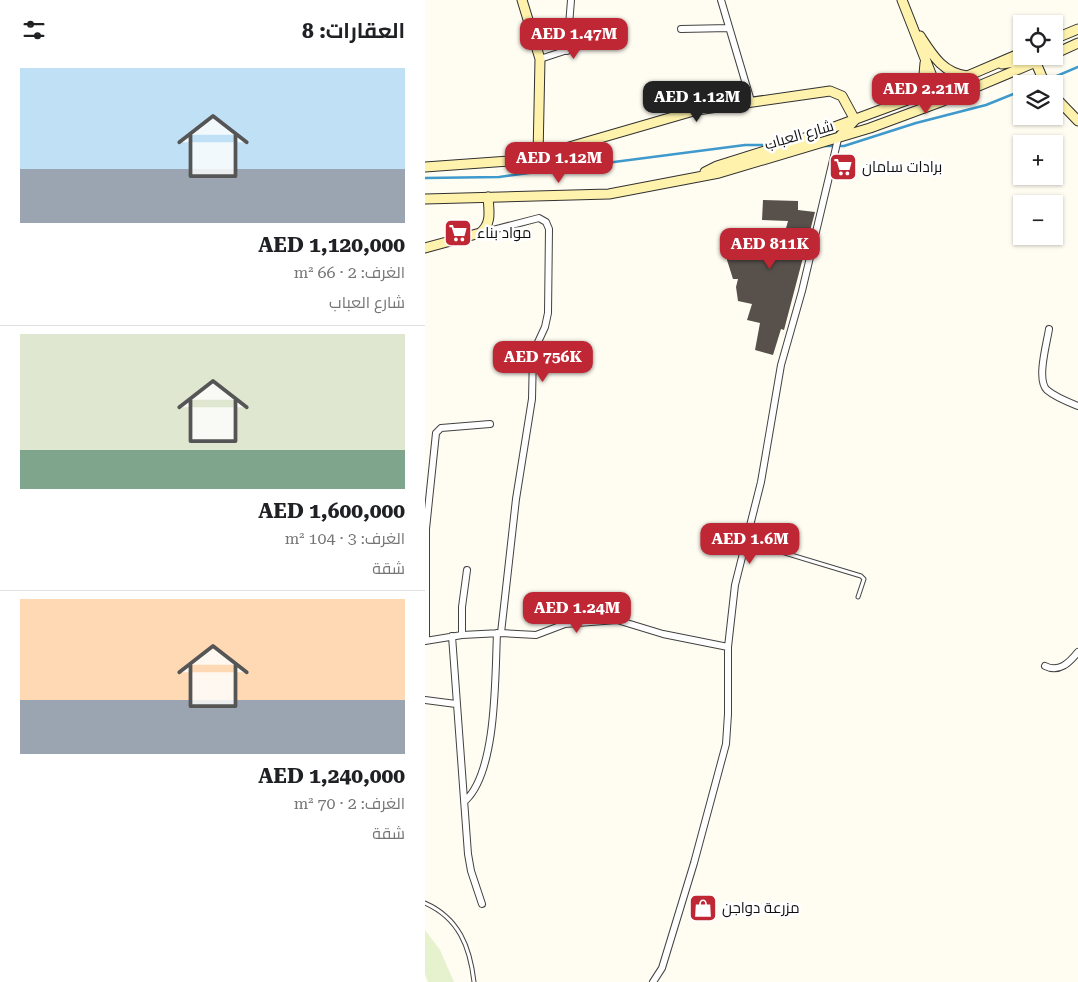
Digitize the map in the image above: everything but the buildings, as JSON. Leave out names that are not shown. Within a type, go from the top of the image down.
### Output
[{"type":"main road","points":[[521,0],[540,59],[538,156]]},
{"type":"main road","points":[[902,0],[937,89]]},
{"type":"main road","points":[[911,22],[940,64],[958,74],[968,76]]},
{"type":"main road","points":[[1063,39],[1074,31]]},
{"type":"main road","points":[[1063,50],[1078,43]]},
{"type":"main road","name":"شارع العباب","points":[[693,178],[717,166],[855,120],[937,89],[1013,56]]},
{"type":"main road","points":[[911,98],[923,86],[926,60]]},
{"type":"main road","points":[[995,64],[1013,62]]},
{"type":"main road","name":"شارع العباب","points":[[425,199],[609,194],[693,178],[838,139],[971,89],[1028,65]]},
{"type":"main road","points":[[937,89],[950,93],[971,89]]},
{"type":"main road","points":[[891,120],[899,113],[925,102],[937,89]]},
{"type":"main road","points":[[425,166],[509,161],[538,156],[697,110],[830,91],[842,96],[855,120],[838,139],[828,137],[782,145]]},
{"type":"main road","points":[[1063,105],[1078,121]]},
{"type":"main road","points":[[425,248],[480,234],[489,223],[488,197]]},
{"type":"street","points":[[567,51],[571,0]]},
{"type":"street","points":[[721,0],[751,101]]},
{"type":"street","points":[[681,29],[729,28]]},
{"type":"street","points":[[540,59],[601,39]]},
{"type":"street","points":[[653,982],[662,968],[694,863],[726,744],[729,714],[728,647],[735,585],[761,482],[781,365],[802,291],[831,160],[838,139]]},
{"type":"street","points":[[465,800],[477,787],[489,741],[499,633],[516,499],[532,400],[533,353],[545,327],[548,313],[549,229],[546,222],[539,218],[480,234]]},
{"type":"street","points":[[1049,329],[1042,373],[1043,386],[1047,391],[1078,406]]},
{"type":"street","points":[[490,424],[441,428],[437,432],[433,452],[426,528],[425,641],[452,636],[499,633],[537,636],[565,624],[617,620],[663,634],[728,647]]},
{"type":"street","points":[[425,452],[433,452]]},
{"type":"street","points":[[462,635],[461,607],[467,570]]},
{"type":"street","points":[[452,636],[468,854],[471,871],[482,904]]},
{"type":"street","points":[[1045,666],[1054,669],[1063,667],[1078,652]]},
{"type":"street","points":[[425,700],[456,704]]},
{"type":"lane","points":[[745,540],[861,576],[864,579],[858,597]]},
{"type":"lane","points":[[425,903],[446,915],[459,929],[470,956],[474,982]]},
{"type":"green space","points":[[425,930],[440,950],[454,982],[428,982],[425,974]]},
{"type":"waterway","points":[[1059,75],[1078,67]]},
{"type":"waterway","points":[[824,146],[844,146],[916,123],[986,105],[1013,94]]},
{"type":"waterway","points":[[425,178],[499,177],[745,145],[771,145]]},
{"type":"place","name":"برادات سامان","points":[[843,167]]},
{"type":"place","name":"مواد بناء","points":[[458,233]]},
{"type":"place","name":"مزرعة دواجن","points":[[703,908]]}]
